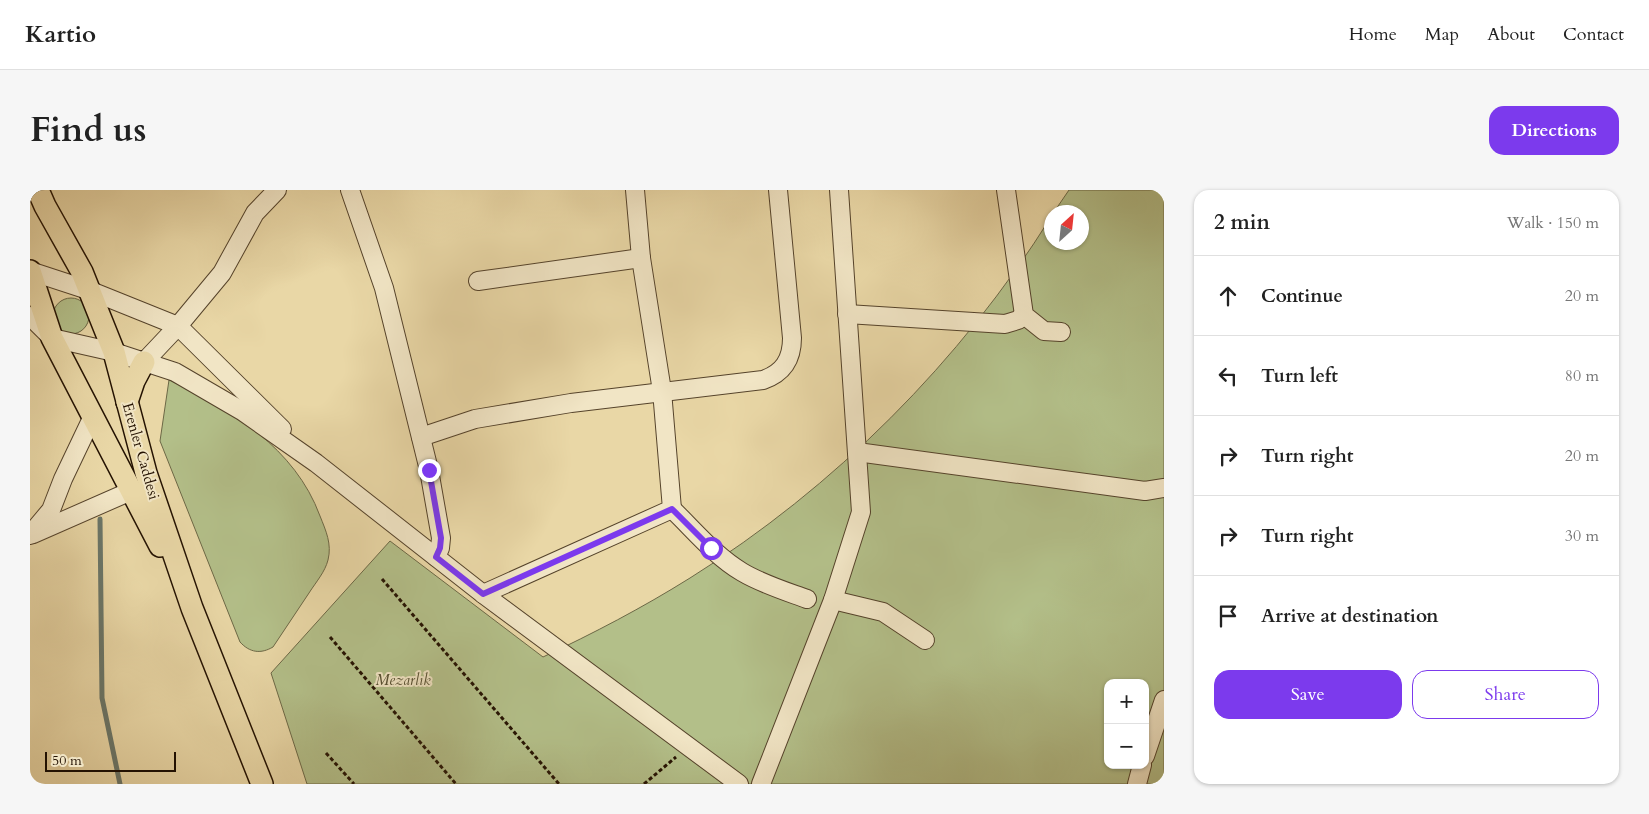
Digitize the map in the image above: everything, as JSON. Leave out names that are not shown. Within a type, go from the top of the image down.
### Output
[{"type":"main road","name":"Erenler Caddesi","points":[[38,190],[82,272],[114,352],[146,473],[193,611],[262,784]]},
{"type":"main road","name":"Erenler Caddesi","points":[[30,271],[52,338],[193,611]]},
{"type":"main road","points":[[127,402],[134,380],[144,362]]},
{"type":"street","points":[[144,362],[178,326],[222,273],[255,213],[277,190]]},
{"type":"street","points":[[350,190],[384,288],[429,470],[441,538],[440,548],[436,557]]},
{"type":"street","points":[[635,190],[641,258],[662,391],[672,509],[711,548],[740,571],[757,580],[807,599]]},
{"type":"street","points":[[421,437],[475,419],[571,403],[763,380],[779,372],[790,357],[792,338],[778,190]]},
{"type":"street","points":[[761,784],[833,600],[861,512],[839,190]]},
{"type":"street","points":[[1006,190],[1024,315],[1044,331],[1061,332]]},
{"type":"street","points":[[478,281],[641,258]]},
{"type":"street","points":[[30,271],[90,291],[178,326],[316,463]]},
{"type":"street","points":[[847,314],[1005,324],[1018,320],[1024,315]]},
{"type":"street","points":[[30,316],[52,338],[114,352],[175,372],[242,411],[316,463],[483,594],[739,784]]},
{"type":"street","points":[[30,535],[51,510],[63,479],[93,416]]},
{"type":"street","points":[[857,452],[1144,491],[1164,488]]},
{"type":"street","points":[[30,535],[131,491]]},
{"type":"street","points":[[483,594],[672,509]]},
{"type":"street","points":[[833,600],[882,612],[925,640]]},
{"type":"street","points":[[1149,744],[1164,700]]},
{"type":"street","points":[[1137,784],[1141,769]]},
{"type":"path","points":[[382,579],[559,784]]},
{"type":"path","points":[[330,637],[456,784]]},
{"type":"path","points":[[644,784],[688,746]]},
{"type":"path","points":[[326,753],[354,784]]},
{"type":"green space","name":"Mezarlık","points":[[1069,190],[1164,190],[1164,784],[307,784],[271,673],[390,541],[543,657],[581,639],[672,589],[743,543],[794,504],[844,462],[891,418],[977,322],[1016,270],[1044,228],[1044,250],[1089,250],[1089,205],[1059,205]]},
{"type":"green space","points":[[71,298],[78,299],[84,303],[88,309],[88,323],[84,329],[78,333],[71,334],[64,333],[58,329],[54,323],[53,316],[54,309],[58,303],[64,299]]},
{"type":"green space","points":[[169,380],[192,391],[237,418],[278,451],[295,470],[309,492],[328,538],[329,554],[325,569],[273,647],[264,651],[252,650],[240,642],[160,441]]},
{"type":"waterway","points":[[100,519],[102,698],[120,784]]},
{"type":"route","points":[[429,470],[441,538],[440,548],[436,557],[483,594],[672,509],[711,548]]}]
